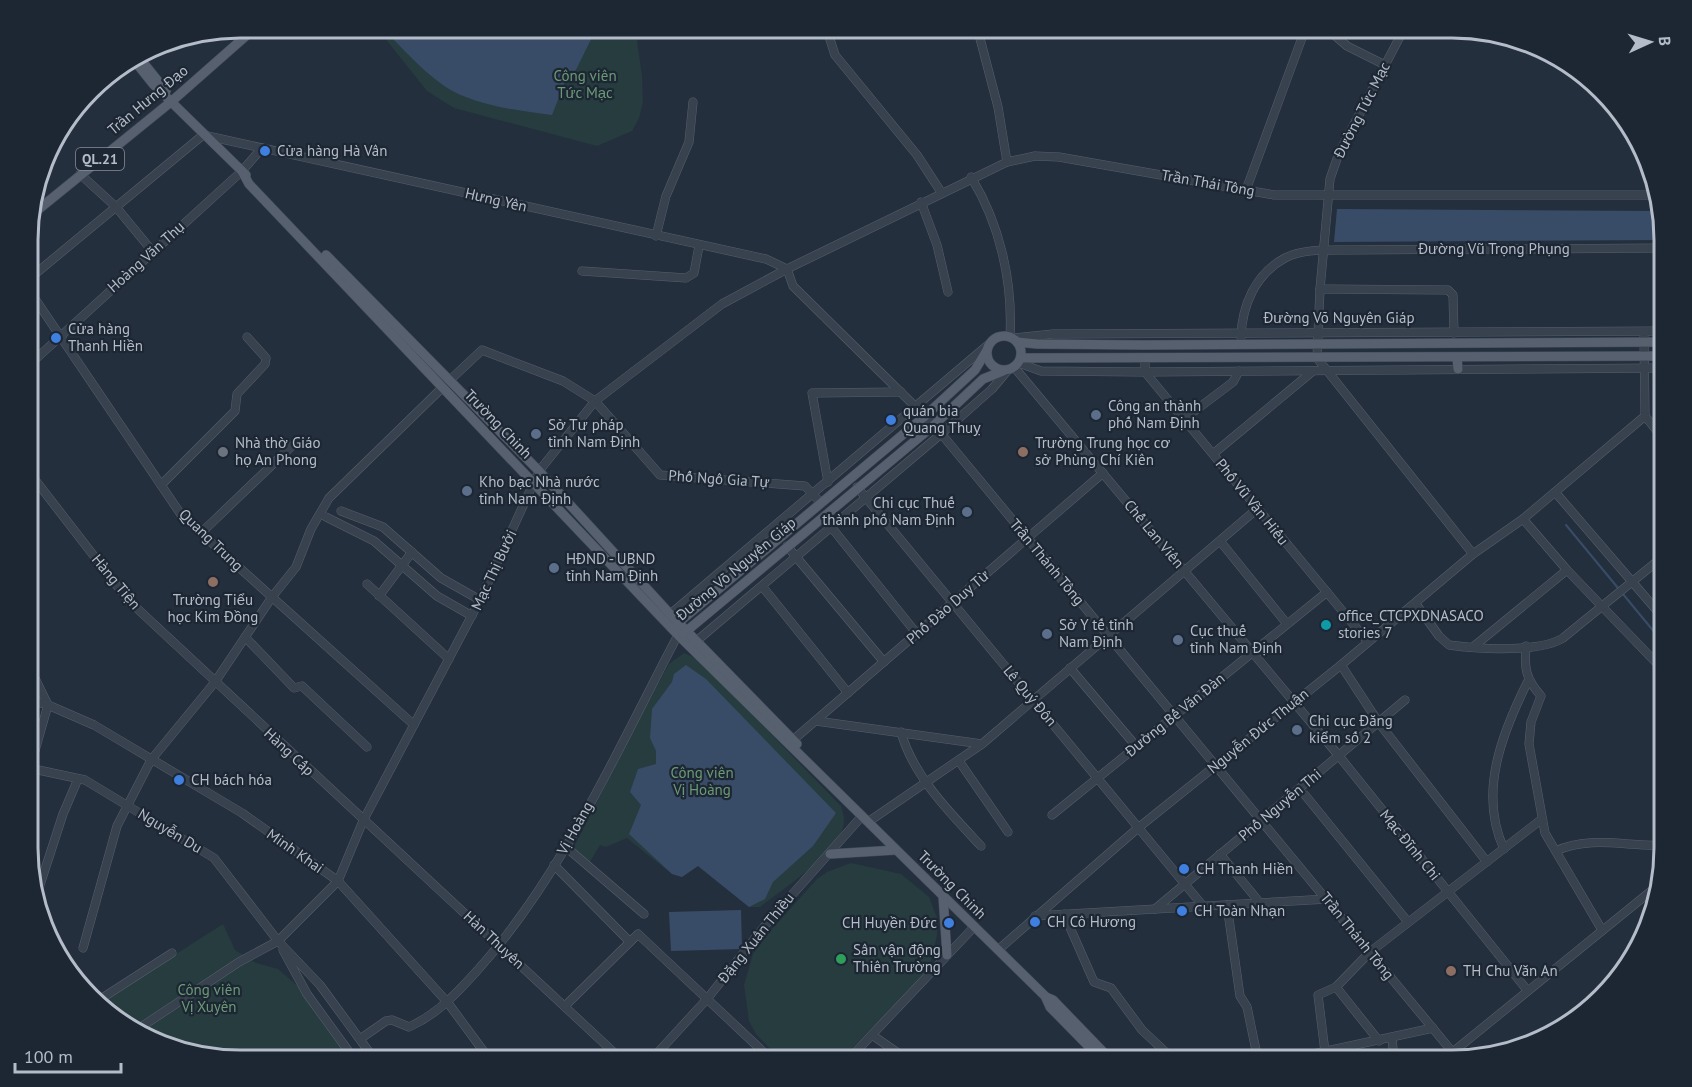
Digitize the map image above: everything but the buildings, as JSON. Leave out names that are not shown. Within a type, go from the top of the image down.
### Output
[{"type":"main road","name":"Trần Hưng Đạo","points":[[40,208],[172,101],[244,38]]},
{"type":"main road","name":"Trường Chinh","points":[[143,62],[160,81],[172,101]]},
{"type":"main road","name":"Trường Chinh","points":[[139,65],[323,256],[442,388],[534,484],[667,617],[678,623],[682,634]]},
{"type":"main road","name":"Trường Chinh","points":[[323,256],[539,471],[682,634],[793,740],[837,786],[840,793]]},
{"type":"main road","points":[[1143,334],[1144,345]]},
{"type":"main road","points":[[997,337],[1014,339],[1013,366],[988,361],[988,347],[997,337]]},
{"type":"main road","name":"Đường Võ Nguyên Giáp","points":[[1014,339],[1037,344],[1144,345],[1654,342]]},
{"type":"main road","name":"Đường Võ Nguyên Giáp","points":[[678,623],[925,416],[975,370],[988,347]]},
{"type":"main road","name":"Đường Võ Nguyên Giáp","points":[[682,634],[934,425],[983,379],[1013,366],[1145,359],[1654,356]]},
{"type":"main road","points":[[1457,357],[1458,369]]},
{"type":"main road","points":[[442,388],[450,380]]},
{"type":"main road","name":"Trường Chinh","points":[[693,644],[834,790],[840,793],[1045,996],[1053,1000],[1101,1049]]},
{"type":"main road","points":[[830,854],[896,850]]},
{"type":"main road","points":[[943,897],[947,956]]},
{"type":"main road","name":"Trường Chinh","points":[[1045,996],[1050,1007],[1092,1049]]},
{"type":"street","points":[[830,38],[835,55],[917,155],[940,192]]},
{"type":"street","points":[[980,38],[998,107],[1007,162]]},
{"type":"street","points":[[1246,190],[1302,38]]},
{"type":"street","points":[[1338,38],[1347,46],[1385,65]]},
{"type":"street","name":"Đường Tức Mạc","points":[[1317,358],[1326,197],[1339,153],[1400,38]]},
{"type":"street","points":[[656,236],[666,196],[689,142],[693,102]]},
{"type":"street","points":[[38,272],[204,135]]},
{"type":"street","name":"Hưng Yên","points":[[204,135],[766,259],[787,269]]},
{"type":"street","name":"Hoàng Văn Thụ","points":[[38,356],[242,171],[262,148]]},
{"type":"street","name":"Trần Thái Tông","points":[[787,269],[971,177],[1007,162],[1035,156],[1059,157],[1274,195],[1326,197],[1650,195]]},
{"type":"street","points":[[80,174],[116,207],[153,252]]},
{"type":"street","points":[[971,177],[987,203],[1000,241],[1014,339]]},
{"type":"street","points":[[921,202],[937,245],[948,292]]},
{"type":"street","points":[[582,271],[690,277],[694,273],[699,246]]},
{"type":"street","name":"Đường Vũ Trọng Phụng","points":[[1240,345],[1241,316],[1249,297],[1261,280],[1285,258],[1323,250],[1654,248]]},
{"type":"street","name":"Trần Thánh Tông","points":[[787,269],[793,286],[934,425],[1450,1049]]},
{"type":"street","name":"Mạc Thị Bưởi","points":[[144,1025],[239,962],[278,941],[338,881],[363,821],[472,616],[539,471],[596,401],[722,304],[787,269]]},
{"type":"street","points":[[1320,290],[1448,290],[1453,295],[1454,333]]},
{"type":"street","name":"Quang Trung","points":[[38,304],[182,516],[414,725]]},
{"type":"street","points":[[1644,331],[1645,416],[1654,426]]},
{"type":"street","name":"Đường Võ Nguyên Giáp","points":[[1014,339],[1053,334],[1654,331]]},
{"type":"street","points":[[161,485],[235,411],[237,394],[265,364],[266,358],[247,336]]},
{"type":"street","name":"Đường Võ Nguyên Giáp","points":[[667,617],[915,406],[988,347]]},
{"type":"street","name":"Phố Ngô Gia Tự","points":[[450,380],[482,350],[563,381],[596,401],[660,475],[805,486],[821,503]]},
{"type":"street","points":[[1317,358],[1473,554]]},
{"type":"street","points":[[1145,359],[1145,372]]},
{"type":"street","points":[[1013,366],[1041,371],[1145,372],[1654,369]]},
{"type":"street","name":"Đường Võ Nguyên Giáp","points":[[693,644],[941,434],[992,389],[1013,366]]},
{"type":"street","name":"Chế Lan Viên","points":[[1013,366],[1185,570],[1292,702]]},
{"type":"street","points":[[1184,419],[1233,382],[1239,371]]},
{"type":"street","points":[[1213,454],[1313,371]]},
{"type":"street","name":"Phố Vũ Văn Hiếu","points":[[1145,372],[1368,642]]},
{"type":"street","points":[[83,948],[110,844],[126,805],[151,760],[215,682],[272,597],[296,567],[311,530],[329,498],[442,388]]},
{"type":"street","points":[[828,482],[812,393],[901,392]]},
{"type":"street","name":"Nguyễn Đức Thuận","points":[[998,950],[1138,828],[1416,604],[1473,554],[1523,519],[1645,416]]},
{"type":"street","points":[[201,533],[296,442]]},
{"type":"street","name":"Phố Đào Duy Từ","points":[[793,740],[1104,474]]},
{"type":"street","name":"Hàng Tiện","points":[[38,484],[128,600],[215,682]]},
{"type":"street","name":"Lê Quý Đôn","points":[[857,487],[1203,906]]},
{"type":"street","points":[[1555,492],[1654,608]]},
{"type":"street","name":"Đặng Xuân Thiều","points":[[660,1050],[707,999],[767,923],[865,819],[959,761],[982,744],[1258,508]]},
{"type":"street","points":[[341,511],[383,527],[441,578],[480,600]]},
{"type":"street","points":[[326,517],[374,541],[437,596],[472,616]]},
{"type":"street","points":[[1523,519],[1567,570],[1654,660]]},
{"type":"street","points":[[832,528],[916,634]]},
{"type":"street","points":[[1220,541],[1287,624]]},
{"type":"street","points":[[787,546],[884,662]]},
{"type":"street","points":[[379,596],[412,552]]},
{"type":"street","points":[[1416,604],[1439,636],[1449,645],[1526,646],[1555,643],[1654,563]]},
{"type":"street","points":[[1473,647],[1567,570]]},
{"type":"street","points":[[367,584],[449,660]]},
{"type":"street","points":[[762,586],[848,693]]},
{"type":"street","name":"Đường Bế Văn Đàn","points":[[1052,815],[1327,592]]},
{"type":"street","name":"Vị Hoàng","points":[[448,1003],[500,945],[566,847],[682,634]]},
{"type":"street","points":[[245,637],[294,688],[302,686],[367,747]]},
{"type":"street","points":[[1526,646],[1528,681],[1541,696],[1531,722],[1529,744],[1545,833],[1602,930]]},
{"type":"street","points":[[1341,665],[1379,723],[1487,862]]},
{"type":"street","points":[[1070,668],[1136,746]]},
{"type":"street","points":[[1504,849],[1495,829],[1493,816],[1494,773],[1516,706],[1528,681]]},
{"type":"street","name":"Hàng Cấp","points":[[215,682],[363,821]]},
{"type":"street","points":[[38,684],[48,705],[38,740]]},
{"type":"street","name":"Phố Nguyễn Thi","points":[[1155,909],[1406,700]]},
{"type":"street","name":"Minh Khai","points":[[38,702],[94,725],[242,813],[338,881],[448,1003],[482,1050]]},
{"type":"street","name":"Mạc Đĩnh Chi","points":[[1292,702],[1339,756],[1527,990]]},
{"type":"street","points":[[816,721],[982,744]]},
{"type":"street","points":[[902,732],[907,752],[958,822],[981,846]]},
{"type":"street","points":[[959,761],[1008,832]]},
{"type":"street","name":"Nguyễn Du","points":[[38,770],[78,779],[214,858],[278,941],[320,985],[368,1050]]},
{"type":"street","points":[[41,883],[63,814],[78,779]]},
{"type":"street","points":[[1305,795],[1408,922]]},
{"type":"street","points":[[1324,1049],[1318,995],[1336,987],[1370,952],[1542,819]]},
{"type":"street","name":"Hàn Thuyên","points":[[363,821],[611,1050]]},
{"type":"street","points":[[1557,851],[1595,842],[1630,846],[1654,845]]},
{"type":"street","points":[[566,847],[644,914]]},
{"type":"street","points":[[1220,854],[1260,903]]},
{"type":"street","points":[[554,865],[630,942]]},
{"type":"street","points":[[1452,1049],[1650,891]]},
{"type":"street","points":[[1035,916],[1328,899]]},
{"type":"street","points":[[1227,905],[1240,996],[1247,1007],[1256,1049]]},
{"type":"street","points":[[1064,914],[1094,982],[1111,988],[1142,1030],[1163,1049]]},
{"type":"street","points":[[858,1049],[974,927]]},
{"type":"street","points":[[565,1006],[638,934],[761,1050]]},
{"type":"street","name":"Nguyễn Du","points":[[278,941],[308,994],[348,1050]]},
{"type":"street","points":[[104,997],[171,953]]},
{"type":"street","points":[[1336,987],[1379,1041]]},
{"type":"street","points":[[360,1039],[386,1021],[392,1020],[409,1027],[448,1003]]},
{"type":"street","points":[[1350,1049],[1433,1028]]},
{"type":"street","points":[[872,1035],[892,1049]]},
{"type":"street","points":[[1392,1038],[1393,1049]]},
{"type":"green space","name":"Công viên Tức Mạc","points":[[385,38],[641,38],[637,41],[643,102],[639,118],[632,131],[597,146],[454,108],[427,91]]},
{"type":"green space","name":"Công viên Vị Hoàng","points":[[684,653],[698,659],[841,806],[844,820],[842,831],[834,843],[810,868],[760,907],[749,907],[698,866],[682,877],[672,874],[627,838],[606,847],[600,845],[588,865],[573,849],[669,664]]},
{"type":"green space","name":"Sân vận động Thiên Trường","points":[[851,863],[901,874],[929,897],[937,918],[937,935],[930,965],[920,980],[850,1050],[771,1050],[756,1034],[749,1021],[744,985],[753,954],[761,941],[817,879],[827,872]]},
{"type":"green space","name":"Công viên Vị Xuyên","points":[[223,924],[235,950],[256,963],[278,969],[307,994],[348,1050],[240,1050],[188,1043],[150,1029],[106,999]]},
{"type":"water","points":[[392,38],[592,38],[573,76],[565,82],[552,115],[476,101],[443,85]]},
{"type":"water","points":[[1337,209],[1652,211],[1654,227],[1654,240],[1334,242]]},
{"type":"water","name":"Công viên Vị Hoàng","points":[[686,665],[706,679],[836,813],[813,846],[773,882],[765,899],[749,907],[698,866],[682,877],[672,874],[629,834],[641,805],[630,792],[638,769],[656,764],[656,751],[650,738],[652,709],[672,682],[674,674]]},
{"type":"water","points":[[741,910],[742,949],[671,951],[669,912]]},
{"type":"waterway","points":[[1566,525],[1654,632]]},
{"type":"place","name":"Cửa hàng Hà Vân","points":[[265,151]]},
{"type":"place","name":"Cửa hàng Thanh Hiền","points":[[56,338]]},
{"type":"place","name":"Công an thành phố Nam Định","points":[[1096,415]]},
{"type":"place","name":"quán bia Quang Thuỵ","points":[[891,420]]},
{"type":"place","name":"Sở Tư pháp tỉnh Nam Định","points":[[536,434]]},
{"type":"place","name":"Nhà thờ Giáo họ An Phong","points":[[223,452]]},
{"type":"place","name":"Trường Trung học cơ sở Phùng Chí Kiên","points":[[1023,452]]},
{"type":"place","name":"Kho bạc Nhà nước tỉnh Nam Định","points":[[467,491]]},
{"type":"place","name":"Chi cục Thuế thành phố Nam Định","points":[[967,512]]},
{"type":"place","name":"HĐND - UBND tỉnh Nam Định","points":[[554,568]]},
{"type":"place","name":"Trường Tiểu học Kim Đồng","points":[[213,582]]},
{"type":"place","name":"office_CTCPXDNASACO stories 7","points":[[1326,625]]},
{"type":"place","name":"Sở Y tế tỉnh Nam Định","points":[[1047,634]]},
{"type":"place","name":"Cục thuế tỉnh Nam Định","points":[[1178,640]]},
{"type":"place","name":"Chi cục Đăng kiểm số 2","points":[[1297,730]]},
{"type":"place","name":"CH bách hóa","points":[[179,780]]},
{"type":"place","name":"CH Thanh Hiền","points":[[1184,869]]},
{"type":"place","name":"CH Toàn Nhạn","points":[[1182,911]]},
{"type":"place","name":"CH Cô Hương","points":[[1035,922]]},
{"type":"place","name":"CH Huyền Đức","points":[[949,923]]},
{"type":"place","name":"Sân vận động Thiên Trường","points":[[841,959]]},
{"type":"place","name":"TH Chu Văn An","points":[[1451,971]]}]
